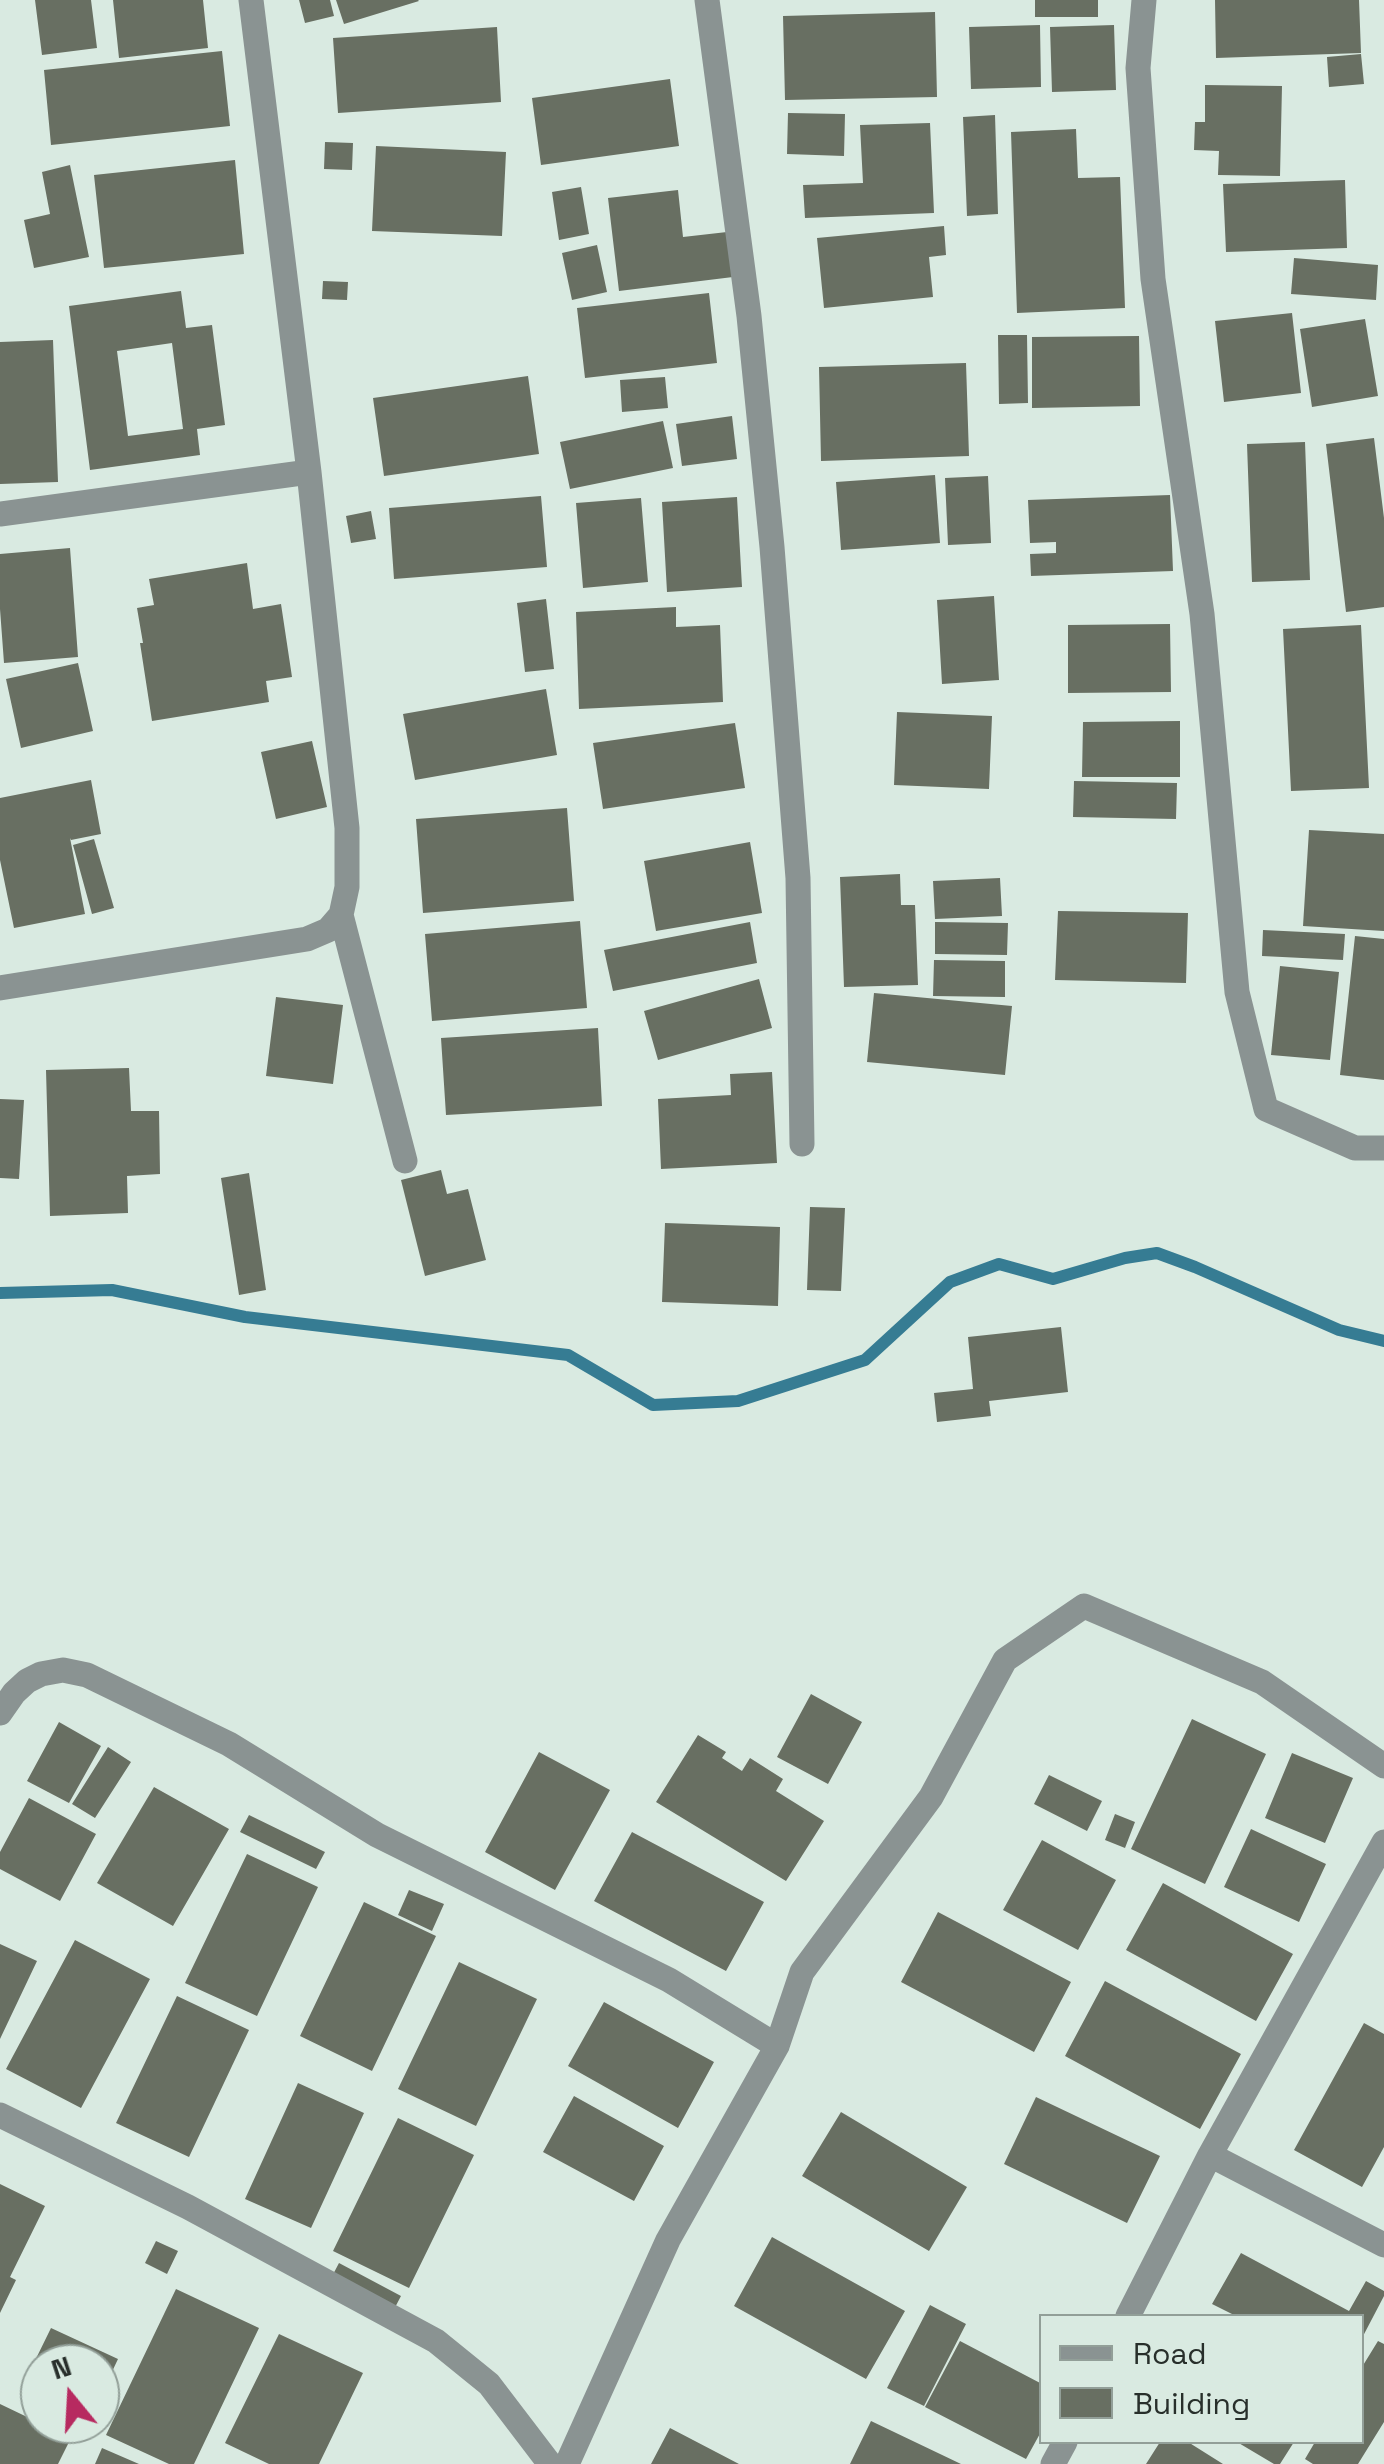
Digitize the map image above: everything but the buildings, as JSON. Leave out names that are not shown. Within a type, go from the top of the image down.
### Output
[{"type":"street","points":[[251,0],[348,828],[347,887],[341,915],[405,1161]]},
{"type":"street","points":[[707,0],[749,316],[775,586],[798,878],[802,1144]]},
{"type":"street","points":[[1144,0],[1138,68],[1152,280],[1202,614],[1237,992],[1266,1109],[1355,1148],[1384,1148]]},
{"type":"street","points":[[0,514],[309,472]]},
{"type":"street","points":[[0,988],[308,939],[328,930],[341,915]]},
{"type":"street","points":[[568,2464],[668,2240],[777,2046],[802,1972],[931,1797],[1005,1660],[1084,1606],[1262,1682],[1384,1766]]},
{"type":"street","points":[[0,1713],[14,1693],[42,1674],[63,1670],[87,1675],[230,1744],[377,1835],[669,1980],[777,2046]]},
{"type":"street","points":[[1129,2314],[1210,2155],[1384,1842]]},
{"type":"street","points":[[0,2115],[188,2207],[436,2341],[488,2384],[550,2464]]},
{"type":"street","points":[[1210,2155],[1384,2245]]},
{"type":"waterway","points":[[0,1293],[112,1290],[245,1317],[568,1355],[653,1405],[738,1401],[865,1360],[950,1282],[999,1264],[1053,1279],[1157,1253],[1339,1330],[1384,1341]]}]
